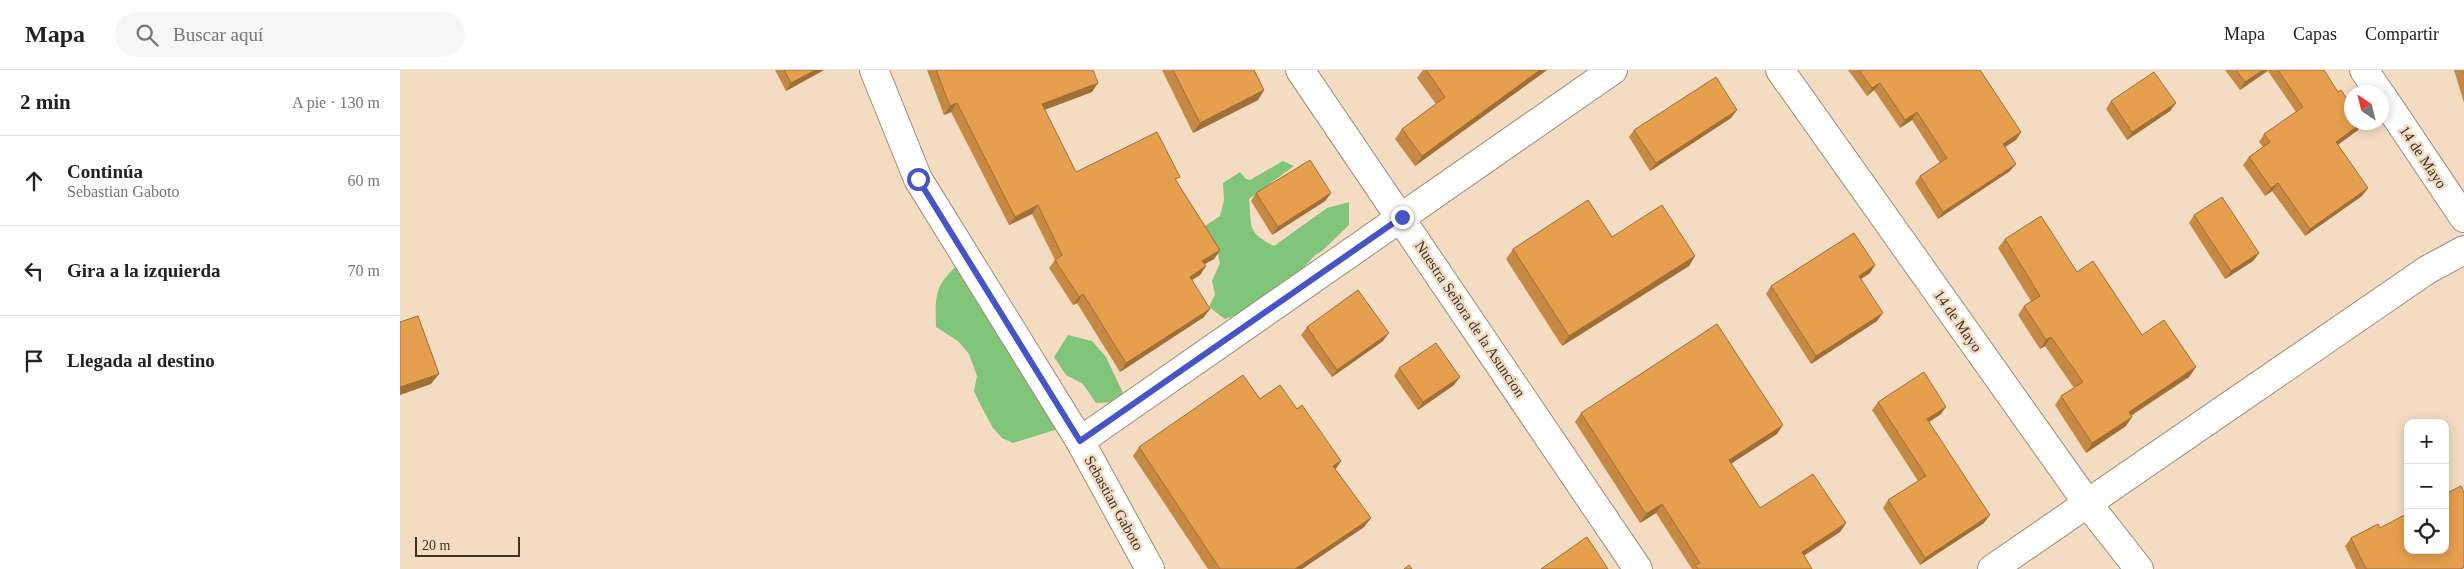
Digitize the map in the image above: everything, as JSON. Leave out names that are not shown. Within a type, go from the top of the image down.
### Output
[{"type":"street","name":"Sebastian Gaboto","points":[[874,70],[918,179],[1080,441],[1150,569]]},
{"type":"street","name":"Nuestra Señora de la Asuncion","points":[[1300,70],[1402,217],[1638,569]]},
{"type":"street","points":[[1080,441],[1613,70]]},
{"type":"street","name":"14 de Mayo","points":[[1780,70],[2088,504],[2139,569]]},
{"type":"street","name":"14 de Mayo","points":[[2364,70],[2374,85]]},
{"type":"street","name":"14 de Mayo","points":[[2389,107],[2464,218]]},
{"type":"street","points":[[1992,569],[2427,270],[2464,250]]},
{"type":"green space","points":[[1283,161],[1294,166],[1249,199],[1252,227],[1259,237],[1274,246],[1327,208],[1349,202],[1349,225],[1322,251],[1315,255],[1290,283],[1256,308],[1225,319],[1209,307],[1215,294],[1212,281],[1220,263],[1218,255],[1209,245],[1202,228],[1220,216],[1224,200],[1223,183],[1240,172],[1246,179],[1250,180]]},
{"type":"green space","points":[[962,261],[1058,429],[1013,443],[1002,438],[993,428],[974,391],[977,376],[969,354],[958,341],[936,327],[938,290],[946,277]]},
{"type":"green space","points":[[1068,335],[1092,341],[1106,357],[1123,393],[1116,402],[1096,403],[1083,384],[1066,375],[1054,357]]},
{"type":"building","points":[[784,70],[815,70],[791,83]]},
{"type":"building","points":[[936,70],[1093,70],[1098,83],[1042,104],[1076,172],[1157,132],[1180,177],[1175,179],[1220,250],[1202,261],[1206,266],[1190,277],[1210,309],[1126,363],[1083,294],[1079,297],[1055,260],[1062,255],[1038,205],[1015,217],[957,103],[950,106]]},
{"type":"building","points":[[1173,70],[1254,70],[1264,90],[1200,123]]},
{"type":"building","points":[[1426,70],[1540,70],[1422,156],[1402,129],[1445,97]]},
{"type":"building","points":[[1859,70],[1980,70],[2021,132],[2003,144],[2016,164],[1943,212],[1920,176],[1947,158],[1917,112],[1905,120],[1880,83],[1872,88]]},
{"type":"building","points":[[2236,70],[2263,70],[2245,82]]},
{"type":"building","points":[[2278,70],[2324,70],[2338,92],[2341,90],[2344,94],[2344,130],[2352,130],[2336,142],[2368,188],[2310,229],[2278,183],[2271,188],[2249,157],[2270,142],[2264,134],[2303,107]]},
{"type":"building","points":[[2154,72],[2176,103],[2132,132],[2111,101]]},
{"type":"building","points":[[1716,77],[1737,110],[1656,163],[1634,130]]},
{"type":"building","points":[[1310,160],[1331,193],[1278,227],[1256,193]]},
{"type":"building","points":[[2222,197],[2259,253],[2231,271],[2194,215]]},
{"type":"building","points":[[1588,200],[1612,237],[1662,205],[1695,256],[1569,336],[1513,249]]},
{"type":"building","points":[[2041,216],[2077,272],[2093,261],[2142,335],[2164,320],[2196,367],[2129,412],[2132,417],[2092,443],[2061,396],[2083,382],[2051,337],[2046,340],[2024,306],[2040,296],[2005,239]]},
{"type":"building","points":[[1854,233],[1875,265],[1859,276],[1883,313],[1816,356],[1771,286]]},
{"type":"building","points":[[1358,290],[1389,333],[1337,370],[1307,327]]},
{"type":"building","points":[[418,316],[439,374],[400,387],[400,322]]},
{"type":"building","points":[[1717,324],[1783,425],[1729,460],[1760,508],[1813,474],[1846,523],[1802,552],[1812,569],[1698,569],[1695,565],[1700,563],[1662,504],[1646,514],[1581,413]]},
{"type":"building","points":[[1436,343],[1460,377],[1423,402],[1399,368]]},
{"type":"building","points":[[1924,372],[1946,407],[1927,419],[1990,515],[1925,558],[1888,500],[1926,476],[1878,402]]},
{"type":"building","points":[[1243,375],[1260,399],[1280,385],[1297,409],[1302,405],[1341,461],[1333,466],[1371,518],[1295,569],[1220,569],[1139,447]]},
{"type":"building","points":[[2461,486],[2464,493],[2464,567],[2461,569],[2366,569],[2351,538],[2378,524],[2380,528],[2404,515],[2404,554],[2449,554],[2449,492]]},
{"type":"building","points":[[1587,537],[1608,569],[1541,569]]},
{"type":"building","points":[[1409,565],[1412,569],[1404,569]]},
{"type":"route","points":[[918,179],[1080,441],[1402,217]]}]
